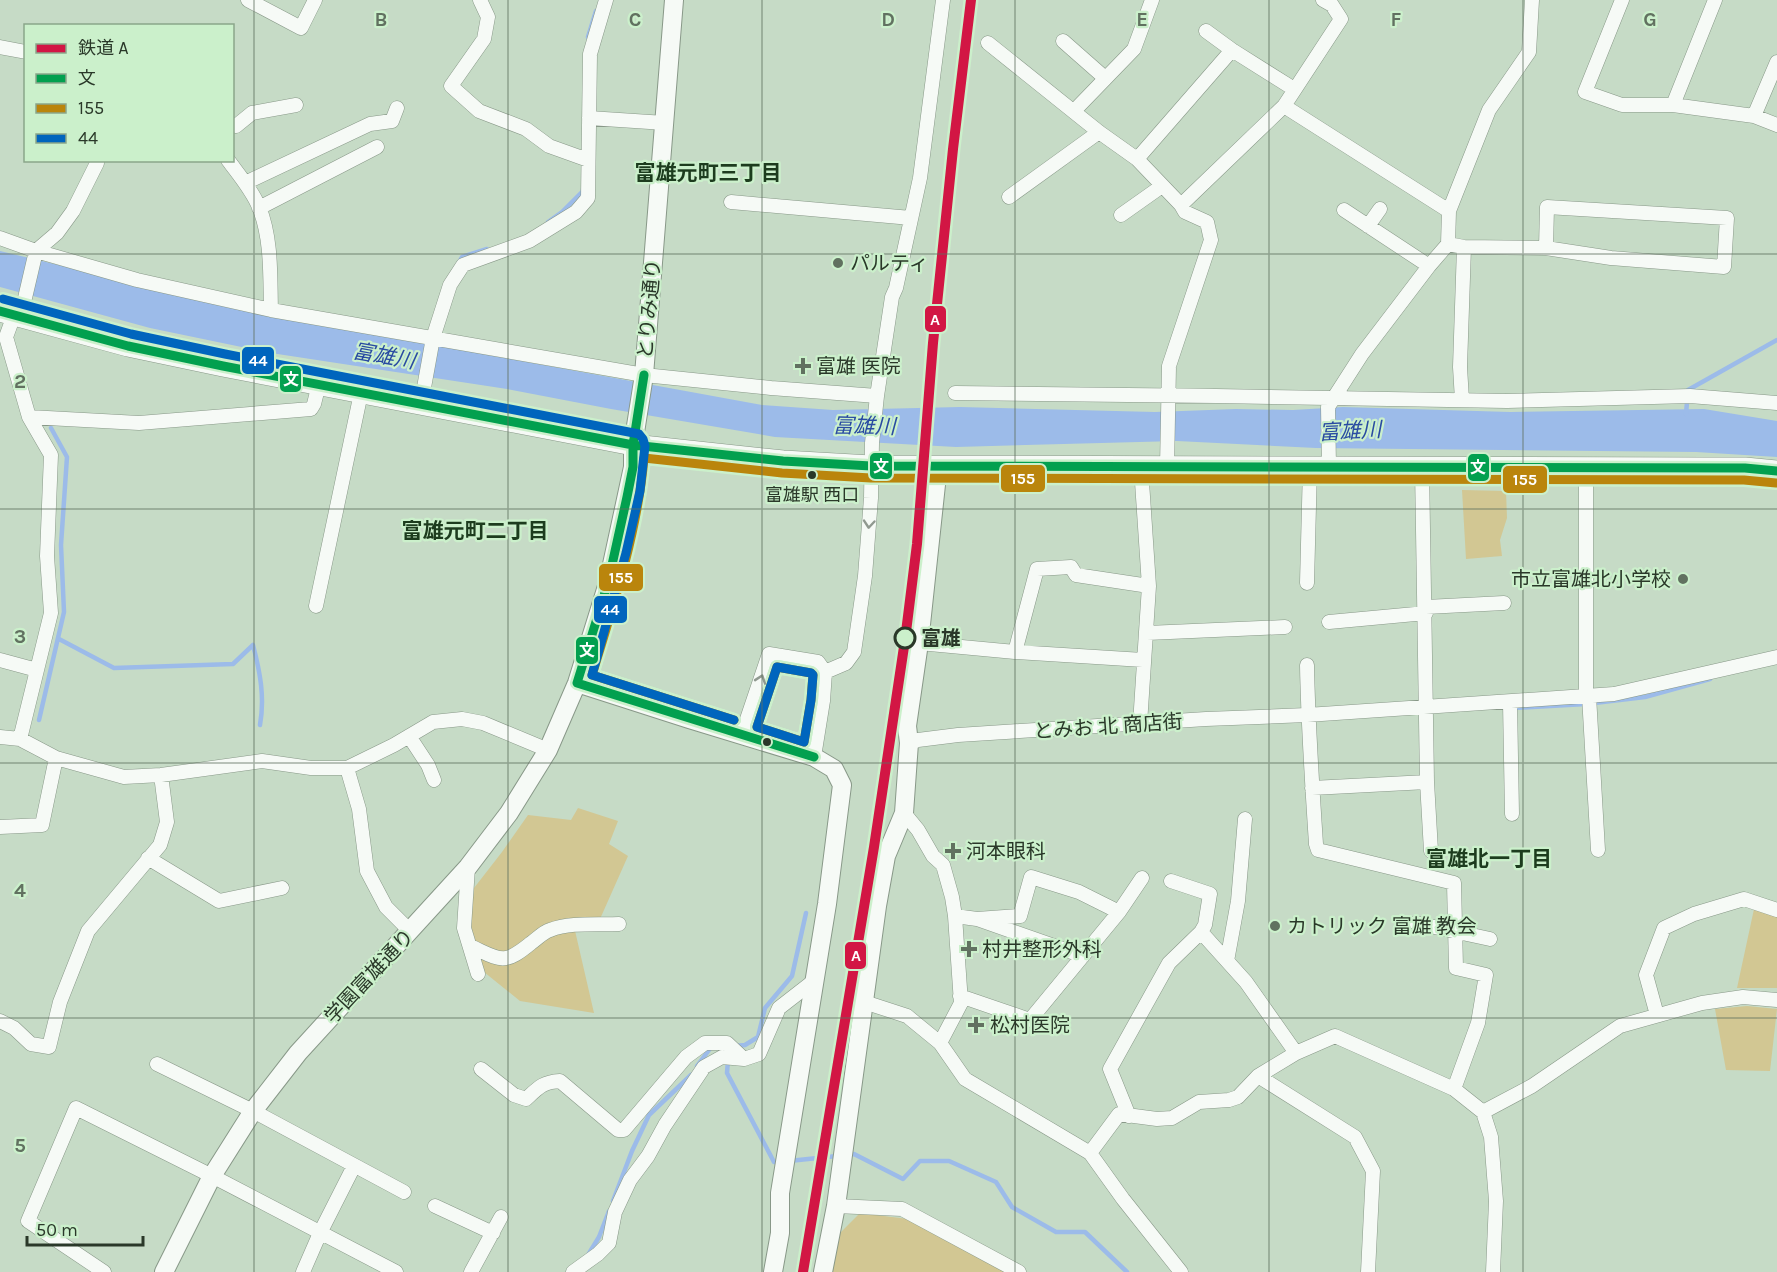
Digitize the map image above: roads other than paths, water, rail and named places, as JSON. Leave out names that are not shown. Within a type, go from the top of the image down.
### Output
[{"type":"main road","points":[[13,308],[128,346],[223,366],[361,393],[422,395],[633,445],[783,461],[871,466],[1142,467],[1323,461],[1422,467],[1746,468],[1777,471]]},
{"type":"street","points":[[248,0],[301,27],[315,0]]},
{"type":"street","points":[[480,0],[488,17],[484,39],[451,86],[479,111],[526,129],[549,146],[584,159]]},
{"type":"street","points":[[422,395],[433,338],[450,285],[463,265],[529,241],[576,212],[588,198],[584,159],[590,118],[590,54],[606,0]]},
{"type":"street","name":"とりみ通り","points":[[577,682],[608,583],[633,467],[633,445],[644,375],[674,0]]},
{"type":"street","points":[[825,672],[846,663],[854,652],[865,576],[876,398],[892,297],[896,288],[920,178],[943,0]]},
{"type":"street","points":[[1074,111],[1134,49],[1152,0]]},
{"type":"street","points":[[1307,583],[1331,403],[1362,354],[1448,244],[1449,211],[1490,110],[1529,52],[1532,0]]},
{"type":"street","points":[[1622,0],[1585,92],[1622,105],[1673,105],[1754,116],[1777,125]]},
{"type":"street","points":[[1673,105],[1715,0]]},
{"type":"street","points":[[1180,206],[1284,106],[1341,19],[1330,2]]},
{"type":"street","points":[[1206,31],[1294,89]]},
{"type":"street","points":[[1063,41],[1105,78]]},
{"type":"street","points":[[988,43],[1099,132],[1137,159],[1185,212],[1208,222],[1211,240],[1169,366],[1167,466]]},
{"type":"street","points":[[0,46],[24,52]]},
{"type":"street","points":[[1137,159],[1232,50]]},
{"type":"street","points":[[1754,116],[1777,62]]},
{"type":"street","points":[[234,126],[252,113],[296,105]]},
{"type":"street","points":[[1284,106],[1449,211]]},
{"type":"street","points":[[245,183],[370,124],[392,121],[397,108]]},
{"type":"street","points":[[590,118],[665,123]]},
{"type":"street","points":[[1009,197],[1099,132]]},
{"type":"street","points":[[259,208],[377,147]]},
{"type":"street","points":[[20,739],[51,613],[47,556],[51,455],[29,417],[6,337],[13,308],[36,251],[57,233],[73,211],[96,162]]},
{"type":"street","points":[[229,162],[259,208],[267,237],[271,309]]},
{"type":"street","points":[[1121,215],[1162,186]]},
{"type":"street","points":[[731,202],[911,218]]},
{"type":"street","points":[[1448,244],[1464,247],[1546,248],[1611,258],[1724,267],[1727,218],[1547,207],[1546,248]]},
{"type":"street","points":[[1368,226],[1380,209]]},
{"type":"street","points":[[1344,210],[1429,266]]},
{"type":"street","points":[[0,238],[36,251],[137,280],[271,309],[644,375],[876,398]]},
{"type":"street","points":[[1462,400],[1460,367],[1464,247]]},
{"type":"street","points":[[29,417],[139,423],[311,409],[320,384]]},
{"type":"street","points":[[316,606],[361,393]]},
{"type":"street","points":[[955,393],[1168,401],[1331,403],[1462,400],[1507,402],[1690,396],[1777,403]]},
{"type":"street","points":[[823,1272],[836,1206],[885,856],[903,813],[909,743],[907,726],[919,643],[938,466]]},
{"type":"street","points":[[1140,724],[1149,586],[1142,467]]},
{"type":"street","points":[[1422,467],[1427,782],[1431,851]]},
{"type":"street","points":[[1586,468],[1588,696],[1598,850]]},
{"type":"street","points":[[1015,652],[1037,569],[1071,567],[1076,575],[1149,586]]},
{"type":"street","points":[[1329,622],[1504,603]]},
{"type":"street","points":[[1147,633],[1285,627]]},
{"type":"street","points":[[919,643],[1143,660]]},
{"type":"street","points":[[742,734],[769,654],[818,662],[825,672],[814,757]]},
{"type":"street","name":"とみお 北 商店街","points":[[909,743],[958,735],[1588,696],[1625,692],[1777,657]]},
{"type":"street","points":[[0,660],[37,670]]},
{"type":"street","points":[[1306,665],[1307,715],[1318,850],[1454,883],[1456,968],[1486,975],[1478,1023],[1454,1089]]},
{"type":"street","points":[[577,682],[814,757],[834,769],[842,785],[827,904],[780,1193],[780,1233],[773,1272]]},
{"type":"street","name":"学園富雄通り","points":[[164,1272],[212,1176],[253,1111],[298,1053],[468,867],[509,813],[548,750],[577,682]]},
{"type":"street","points":[[1510,702],[1512,814]]},
{"type":"street","points":[[0,737],[20,739],[56,758],[124,777],[161,776],[262,761],[311,768],[347,768],[433,722],[462,719],[483,723],[548,750]]},
{"type":"street","points":[[409,736],[428,765],[434,780]]},
{"type":"street","points":[[0,827],[42,825],[56,758]]},
{"type":"street","points":[[347,768],[360,809],[367,871],[386,907],[410,931]]},
{"type":"street","points":[[0,1021],[14,1028],[31,1044],[49,1047],[60,1002],[88,932],[160,845],[167,822],[161,776]]},
{"type":"street","points":[[1312,788],[1427,782]]},
{"type":"street","points":[[903,813],[918,830],[933,856],[943,865],[952,897],[961,1003],[940,1043]]},
{"type":"street","points":[[1227,961],[1238,901],[1245,819]]},
{"type":"street","points":[[148,858],[219,901],[282,888]]},
{"type":"street","points":[[468,867],[465,928],[478,974]]},
{"type":"street","points":[[977,919],[1020,916],[1030,877],[1079,892],[1119,912]]},
{"type":"street","points":[[960,996],[1030,1020],[1119,912],[1142,878]]},
{"type":"street","points":[[1129,1116],[1110,1069],[1169,963],[1201,932],[1205,925],[1210,894],[1171,881]]},
{"type":"street","points":[[1657,1016],[1646,975],[1664,928],[1694,914],[1744,899],[1777,910]]},
{"type":"street","points":[[955,916],[977,919],[1083,956]]},
{"type":"street","points":[[1416,923],[1490,939]]},
{"type":"street","points":[[470,946],[498,959],[506,960],[548,930],[563,926],[619,924]]},
{"type":"street","points":[[1201,932],[1246,982],[1296,1053]]},
{"type":"street","points":[[573,1272],[609,1243],[615,1212],[630,1180],[648,1156],[664,1125],[704,1067],[722,1057],[744,1059],[759,1054],[779,1008],[815,980]]},
{"type":"street","points":[[1483,1112],[1532,1086],[1620,1026],[1702,1003],[1743,997],[1777,1000]]},
{"type":"street","points":[[864,1002],[907,1016],[940,1043],[965,1079],[1090,1153],[1181,1272]]},
{"type":"street","points":[[1090,1153],[1119,1114],[1157,1119],[1172,1118],[1198,1102],[1229,1100],[1238,1097],[1258,1076],[1296,1053],[1335,1036],[1454,1089],[1483,1112],[1491,1137],[1496,1201],[1493,1272]]},
{"type":"street","points":[[481,1069],[514,1095],[526,1098],[548,1081],[560,1081],[618,1130],[624,1130],[687,1057],[705,1043],[727,1043],[744,1059]]},
{"type":"street","points":[[157,1064],[253,1111],[404,1192]]},
{"type":"street","points":[[1258,1076],[1355,1137],[1373,1171],[1368,1272]]},
{"type":"street","points":[[104,1272],[28,1221],[76,1108],[396,1272]]},
{"type":"street","points":[[303,1272],[354,1166]]},
{"type":"street","points":[[435,1206],[492,1233]]},
{"type":"street","points":[[836,1206],[902,1209],[1019,1272]]},
{"type":"street","points":[[471,1272],[501,1217]]},
{"type":"street","points":[[590,1272],[598,1254]]},
{"type":"water","name":"富雄川","points":[[0,251],[288,320],[762,405],[833,410],[960,407],[1155,412],[1343,407],[1510,412],[1704,409],[1777,421],[1777,457],[1696,452],[1316,448],[1177,441],[956,447],[775,437],[507,389],[271,353],[150,328],[0,287]]},
{"type":"waterway","points":[[588,37],[596,11]]},
{"type":"waterway","points":[[548,222],[562,212],[583,189]]},
{"type":"waterway","points":[[458,264],[462,257],[487,249]]},
{"type":"waterway","points":[[1686,414],[1688,390],[1777,340]]},
{"type":"waterway","points":[[39,720],[64,612],[61,545],[67,457],[51,428]]},
{"type":"waterway","points":[[59,639],[114,668],[233,664],[253,645],[261,685],[260,725]]},
{"type":"waterway","points":[[1514,708],[1586,704],[1645,697],[1710,679]]},
{"type":"waterway","points":[[735,1046],[745,1045],[758,1037],[765,1008],[792,976],[806,913]]},
{"type":"waterway","points":[[697,1066],[712,1046]]},
{"type":"waterway","points":[[728,1060],[727,1073],[774,1162],[780,1162]]},
{"type":"waterway","points":[[613,1201],[649,1115],[691,1075]]},
{"type":"waterway","points":[[849,1155],[854,1154],[903,1179],[920,1161],[949,1161],[996,1182],[1012,1207],[1056,1232],[1085,1232],[1127,1272]]},
{"type":"waterway","points":[[789,1161],[837,1156]]},
{"type":"waterway","points":[[588,1255],[599,1237],[609,1211]]},
{"type":"rail line","name":"A","points":[[803,1272],[874,847],[905,640],[917,544],[933,343],[953,149],[971,0]]},
{"type":"place","name":"パルティ","points":[[838,263]]},
{"type":"place","name":"富雄 医院","points":[[803,366]]},
{"type":"place","name":"富雄駅 西口","points":[[812,475]]},
{"type":"place","name":"市立富雄北小学校","points":[[1683,579]]},
{"type":"place","name":"富雄","points":[[905,638]]},
{"type":"place","name":"河本眼科","points":[[953,851]]},
{"type":"place","name":"カトリック 富雄 教会","points":[[1275,926]]},
{"type":"place","name":"村井整形外科","points":[[969,949]]},
{"type":"place","name":"松村医院","points":[[976,1025]]},
{"type":"district","name":"富雄元町三丁目","points":[[708,173]]},
{"type":"district","name":"富雄元町二丁目","points":[[475,531]]},
{"type":"district","name":"富雄北一丁目","points":[[1489,859]]}]
